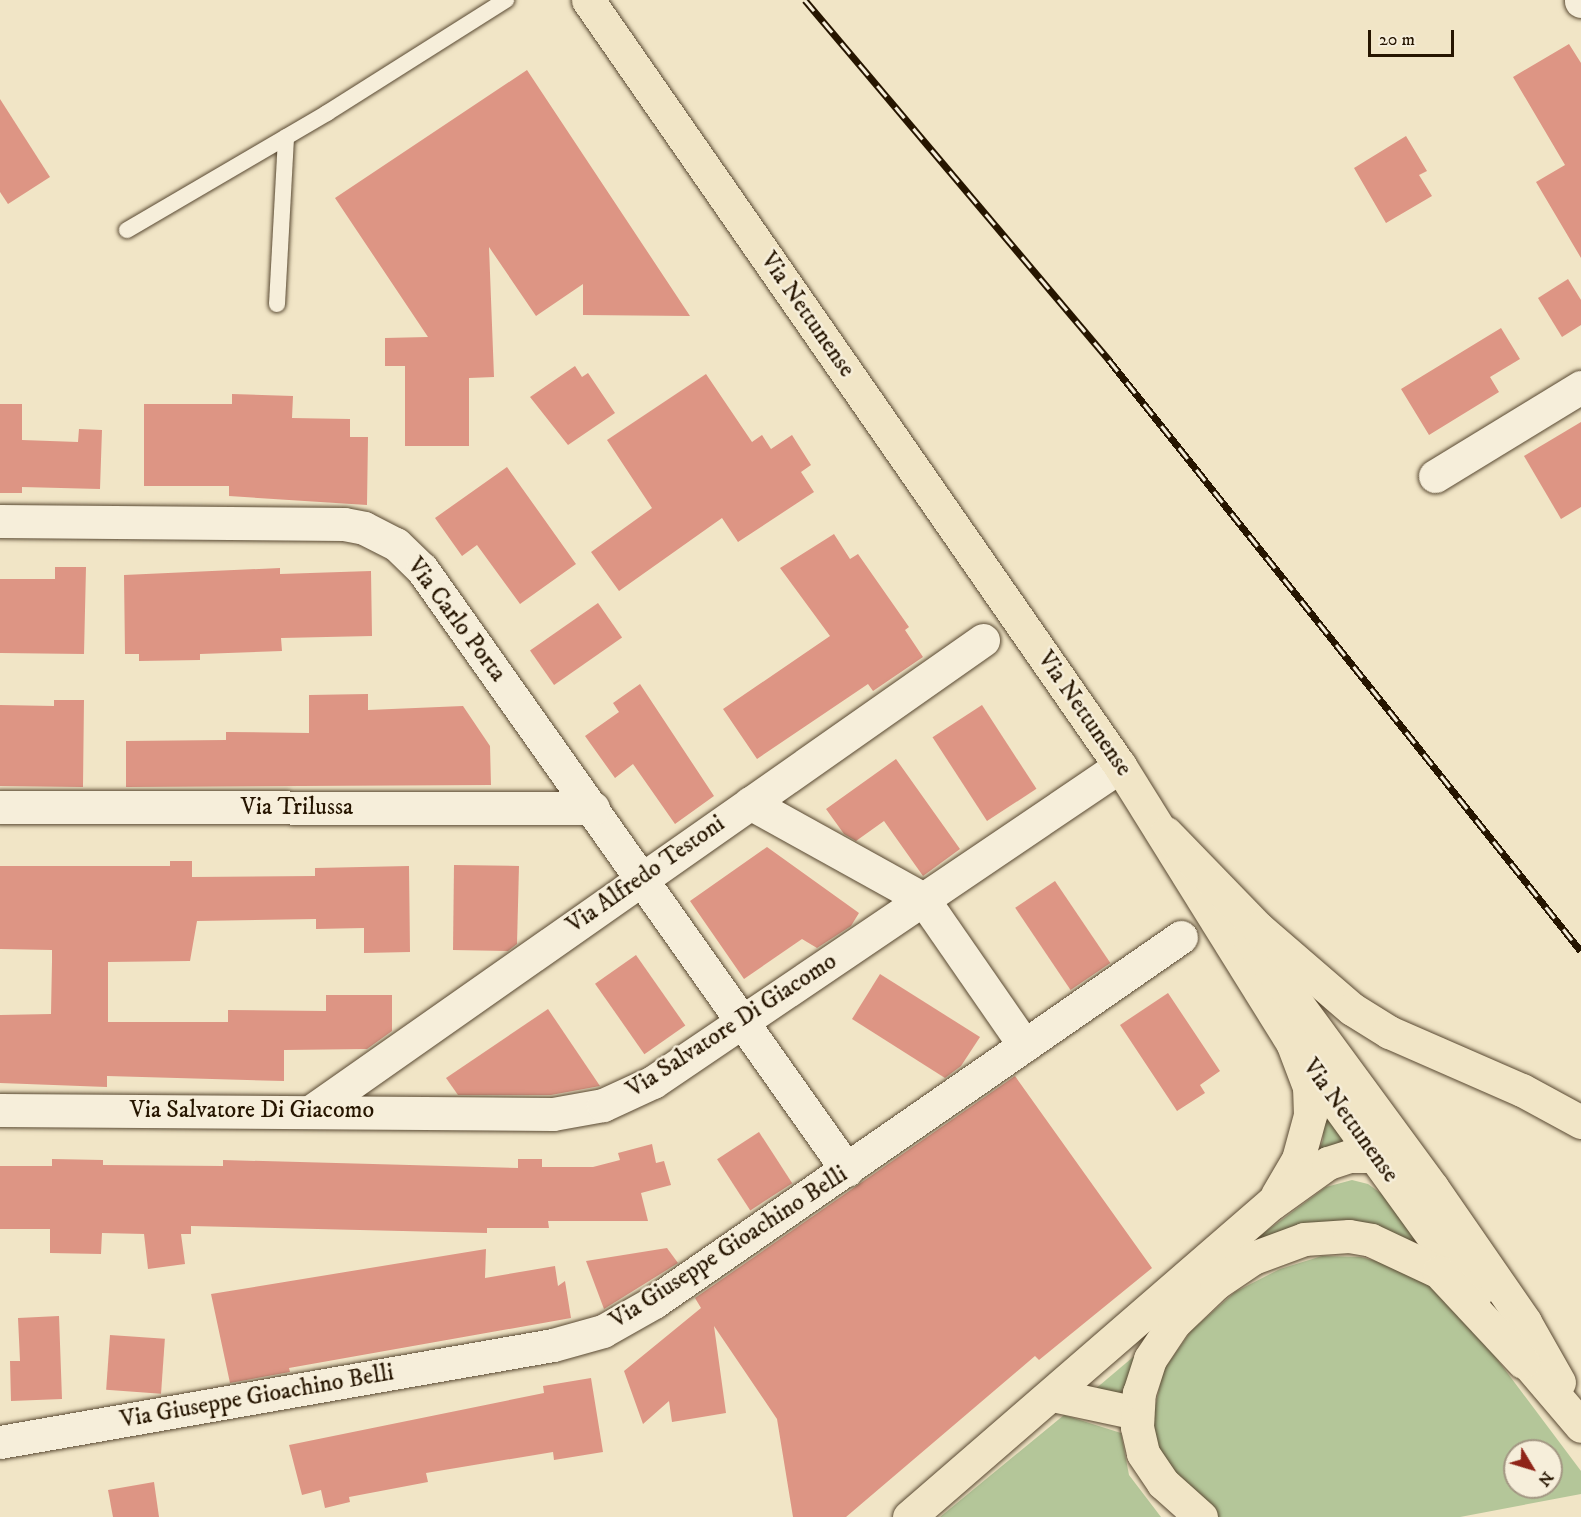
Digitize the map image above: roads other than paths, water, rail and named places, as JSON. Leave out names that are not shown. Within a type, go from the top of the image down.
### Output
[{"type":"main road","name":"Via Nettunense","points":[[588,0],[1166,833],[1292,1042],[1523,1362],[1578,1422]]},
{"type":"main road","points":[[1166,833],[1258,928],[1352,1009],[1389,1032],[1522,1090],[1581,1122]]},
{"type":"main road","points":[[1166,833],[1273,969],[1525,1322],[1578,1422]]},
{"type":"main road","points":[[1272,1203],[1298,1159],[1310,1115],[1309,1087],[1292,1042]]},
{"type":"main road","points":[[909,1517],[1053,1395],[1272,1203],[1328,1163],[1350,1156],[1376,1156],[1404,1174],[1525,1322]]},
{"type":"main road","points":[[1201,1517],[1171,1492],[1149,1464],[1139,1440],[1136,1413],[1142,1382],[1156,1347],[1200,1296],[1253,1258],[1284,1245],[1328,1236],[1371,1240],[1439,1272],[1523,1362]]},
{"type":"main road","points":[[1053,1395],[1136,1413]]},
{"type":"street","points":[[1435,476],[1581,387]]},
{"type":"street","name":"Via Carlo Porta","points":[[0,521],[344,524],[387,538],[422,569],[847,1170]]},
{"type":"street","name":"Via Alfredo Testoni","points":[[310,1112],[983,640]]},
{"type":"street","name":"Via Salvatore Di Giacomo","points":[[0,1110],[553,1114],[585,1110],[642,1089],[1120,766]]},
{"type":"street","points":[[750,803],[923,899],[1024,1045]]},
{"type":"street","name":"Via Trilussa","points":[[0,807],[593,808]]},
{"type":"street","name":"Via Giuseppe Gioachino Belli","points":[[0,1442],[583,1338],[654,1302],[1181,937]]},
{"type":"lane","points":[[127,230],[286,137],[506,0]]},
{"type":"lane","points":[[277,304],[286,137]]},
{"type":"railway","points":[[805,0],[1109,360],[1581,951]]}]
